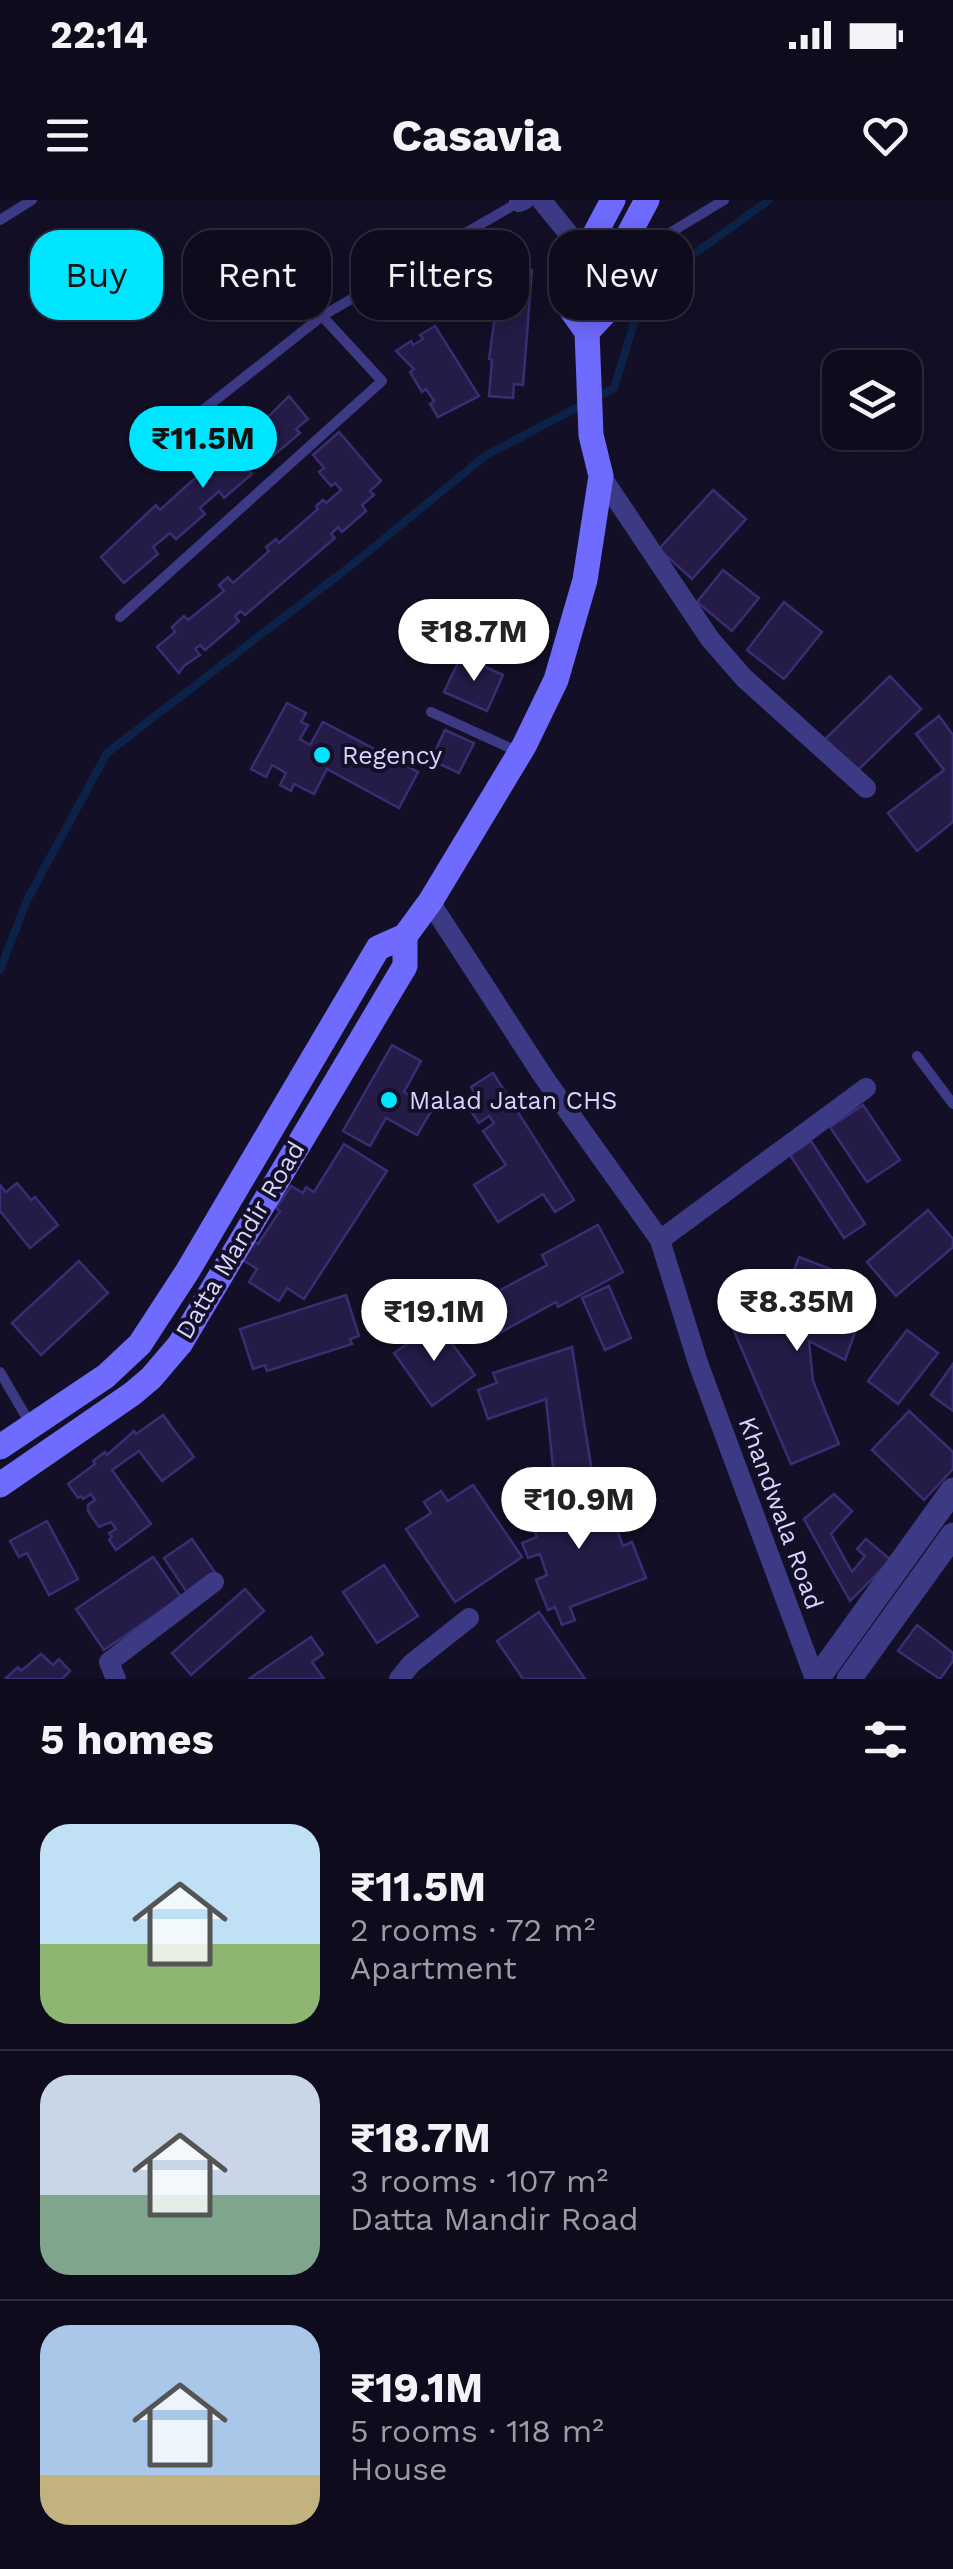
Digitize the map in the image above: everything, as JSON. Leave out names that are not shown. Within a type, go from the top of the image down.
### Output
[{"type":"main road","points":[[598,230],[613,200]]},
{"type":"main road","points":[[632,230],[647,200]]},
{"type":"main road","points":[[578,320],[587,332],[598,320]]},
{"type":"main road","name":"Datta Mandir Road","points":[[0,1448],[106,1376],[140,1344],[187,1272],[378,948],[404,936],[430,902],[520,753],[556,680],[584,580],[600,476],[591,435],[587,332]]},
{"type":"main road","name":"Datta Mandir Road","points":[[0,1486],[151,1378],[180,1344],[405,966],[404,936]]},
{"type":"main road","points":[[359,980],[387,996]]},
{"type":"main road","points":[[69,1401],[86,1426]]},
{"type":"street","points":[[542,200],[566,230]]},
{"type":"street","points":[[600,476],[710,639],[771,703],[866,788]]},
{"type":"street","name":"Khandwala Road","points":[[430,902],[543,1076],[660,1240],[698,1362],[816,1679]]},
{"type":"street","points":[[660,1240],[866,1088]]},
{"type":"street","points":[[816,1679],[937,1556],[953,1490]]},
{"type":"street","points":[[849,1679],[953,1535]]},
{"type":"street","points":[[116,1679],[109,1662],[214,1582]]},
{"type":"street","points":[[398,1679],[469,1618]]},
{"type":"lane","points":[[0,220],[32,200]]},
{"type":"lane","points":[[674,230],[724,200]]},
{"type":"lane","points":[[331,311],[522,201]]},
{"type":"lane","points":[[168,437],[317,320]]},
{"type":"lane","points":[[120,616],[382,381],[326,320]]},
{"type":"lane","points":[[431,712],[520,753]]},
{"type":"lane","points":[[917,1056],[953,1104]]},
{"type":"lane","points":[[0,1372],[32,1426]]},
{"type":"building","points":[[494,320],[528,320],[523,385],[514,384],[513,398],[489,396]]},
{"type":"building","points":[[435,326],[479,396],[438,417],[430,404],[434,401],[426,389],[422,392],[410,372],[414,369],[396,351],[411,341],[413,345],[423,339],[420,335]]},
{"type":"building","points":[[289,396],[308,419],[296,429],[300,433],[273,456],[269,451],[247,469],[252,474],[224,498],[219,491],[200,508],[205,514],[176,539],[170,533],[153,547],[158,554],[124,583],[101,557],[156,505],[160,510],[217,458],[221,462],[232,452],[228,448]]},
{"type":"building","points":[[339,432],[381,481],[370,491],[374,495],[362,505],[366,511],[342,532],[338,527],[331,534],[335,538],[245,615],[241,611],[235,616],[239,621],[205,650],[200,645],[195,649],[200,655],[179,673],[157,647],[175,632],[172,627],[184,616],[188,620],[224,591],[219,585],[228,577],[233,583],[269,551],[266,547],[276,539],[279,543],[323,500],[326,503],[341,490],[335,483],[331,486],[319,472],[324,468],[313,455]]},
{"type":"building","points":[[713,490],[746,519],[692,579],[659,549]]},
{"type":"building","points":[[723,570],[759,598],[732,631],[697,602]]},
{"type":"building","points":[[784,602],[822,632],[784,679],[747,650]]},
{"type":"building","points":[[461,656],[503,675],[487,711],[444,692]]},
{"type":"building","points":[[890,676],[921,709],[856,772],[825,739]]},
{"type":"building","name":"Regency","points":[[287,703],[306,713],[301,722],[308,725],[300,739],[310,745],[323,722],[418,772],[399,808],[327,769],[314,794],[294,784],[291,791],[280,785],[286,773],[272,765],[266,777],[251,769]]},
{"type":"building","points":[[939,716],[953,735],[953,822],[917,851],[888,813],[944,770],[916,734]]},
{"type":"building","points":[[445,730],[474,743],[459,773],[431,760]]},
{"type":"building","name":"Malad Jatan CHS","points":[[392,1045],[421,1061],[404,1092],[433,1108],[417,1135],[386,1118],[370,1146],[343,1131]]},
{"type":"building","points":[[493,1073],[574,1200],[555,1212],[543,1194],[498,1222],[474,1185],[506,1165],[483,1131],[494,1123],[489,1116],[479,1123],[466,1104],[477,1097],[471,1087]]},
{"type":"building","points":[[863,1105],[900,1160],[867,1182],[830,1127]]},
{"type":"building","points":[[811,1141],[865,1224],[844,1238],[790,1155]]},
{"type":"building","points":[[344,1144],[387,1171],[304,1299],[287,1288],[279,1301],[249,1282],[257,1269],[243,1260],[280,1211],[276,1208],[291,1186],[303,1193],[306,1187],[314,1192]]},
{"type":"building","points":[[17,1183],[31,1200],[35,1197],[58,1225],[30,1248],[0,1211],[0,1185],[6,1192]]},
{"type":"building","points":[[928,1210],[953,1239],[953,1247],[896,1296],[867,1262]]},
{"type":"building","points":[[598,1225],[623,1272],[496,1335],[478,1302],[547,1265],[542,1255]]},
{"type":"building","points":[[799,1257],[846,1275],[836,1304],[861,1316],[845,1360],[809,1341],[813,1381],[839,1444],[791,1464],[728,1317],[786,1292]]},
{"type":"building","points":[[79,1261],[108,1293],[41,1355],[12,1323]]},
{"type":"building","points":[[609,1286],[631,1338],[605,1350],[582,1298]]},
{"type":"building","points":[[346,1295],[359,1336],[350,1339],[352,1344],[267,1371],[265,1365],[253,1369],[240,1329]]},
{"type":"building","points":[[437,1323],[475,1375],[432,1406],[394,1353]]},
{"type":"building","points":[[907,1330],[938,1353],[898,1404],[868,1381]]},
{"type":"building","points":[[572,1347],[593,1478],[555,1487],[546,1399],[488,1419],[478,1390],[497,1383],[493,1373]]},
{"type":"building","points":[[953,1364],[953,1411],[931,1395]]},
{"type":"building","points":[[909,1411],[953,1452],[953,1469],[924,1500],[872,1450]]},
{"type":"building","points":[[163,1415],[194,1457],[162,1481],[139,1451],[112,1470],[151,1524],[116,1550],[109,1540],[109,1533],[116,1529],[111,1522],[99,1527],[88,1511],[88,1505],[95,1500],[91,1494],[78,1498],[68,1484],[105,1452],[107,1455],[134,1431],[136,1434]]},
{"type":"building","points":[[473,1485],[522,1557],[455,1602],[406,1529],[431,1513],[424,1502],[441,1491],[448,1501]]},
{"type":"building","points":[[589,1485],[597,1507],[607,1504],[623,1546],[632,1542],[646,1578],[570,1607],[575,1620],[562,1625],[555,1607],[548,1610],[536,1580],[547,1575],[540,1554],[528,1558],[522,1543],[537,1537],[526,1509]]},
{"type":"building","points":[[834,1494],[852,1511],[831,1534],[852,1572],[865,1556],[857,1549],[866,1539],[891,1560],[850,1601],[804,1519]]},
{"type":"building","points":[[47,1521],[78,1579],[49,1595],[27,1553],[19,1557],[10,1541]]},
{"type":"building","points":[[192,1539],[216,1574],[188,1594],[164,1558]]},
{"type":"building","points":[[153,1557],[181,1597],[104,1650],[76,1609]]},
{"type":"building","points":[[384,1565],[418,1616],[377,1643],[343,1592]]},
{"type":"building","points":[[245,1589],[264,1611],[191,1675],[172,1653]]},
{"type":"building","points":[[539,1612],[585,1679],[523,1679],[497,1641]]},
{"type":"building","points":[[917,1625],[953,1653],[953,1661],[940,1679],[898,1651]]},
{"type":"building","points":[[311,1637],[323,1654],[312,1662],[324,1679],[249,1679]]},
{"type":"building","points":[[41,1654],[53,1665],[59,1659],[70,1671],[62,1679],[5,1679],[18,1667],[21,1671]]},
{"type":"waterway","points":[[0,970],[27,900],[107,753],[353,564],[485,456],[614,388],[644,290],[769,200]]},
{"type":"place","name":"Regency","points":[[322,755]]},
{"type":"place","name":"Malad Jatan CHS","points":[[389,1100]]}]
